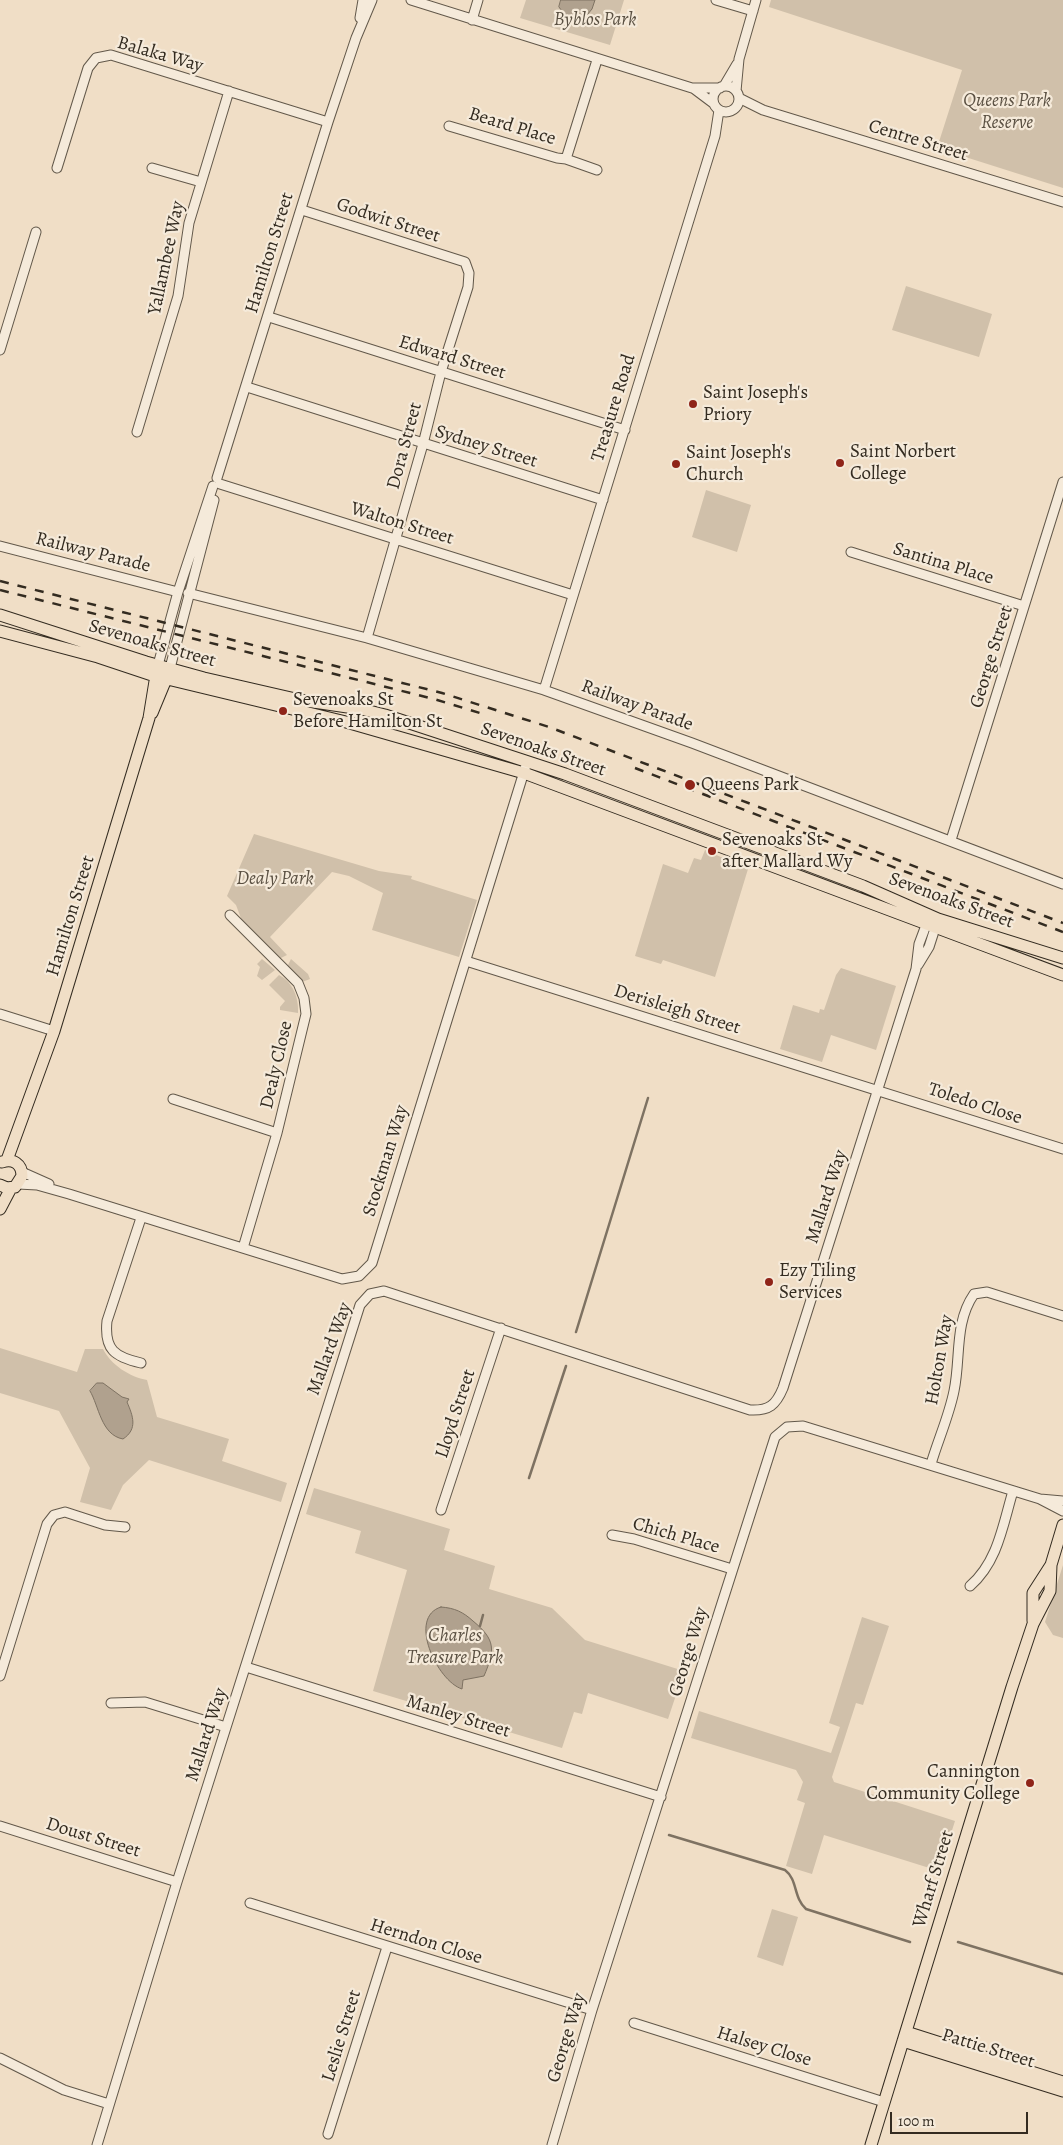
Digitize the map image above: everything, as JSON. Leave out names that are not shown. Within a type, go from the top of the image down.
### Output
[{"type":"main road","name":"Sevenoaks Street","points":[[0,615],[163,672],[525,768],[565,774],[863,886],[932,922],[1063,975]]},
{"type":"main road","name":"Sevenoaks Street","points":[[0,631],[163,672],[272,695],[369,711],[525,768]]},
{"type":"main road","name":"Hamilton Street","points":[[2,1162],[21,1123],[54,1031],[163,672]]},
{"type":"main road","name":"Sevenoaks Street","points":[[932,922],[1063,958]]},
{"type":"main road","name":"Hamilton Street","points":[[10,1186],[21,1169],[21,1123]]},
{"type":"main road","points":[[2,1162],[21,1169]]},
{"type":"main road","points":[[0,1209],[10,1186]]},
{"type":"main road","name":"Wharf Street","points":[[871,2145],[1033,1624],[1033,1593],[1050,1565],[1063,1525]]},
{"type":"main road","name":"Pattie Street","points":[[905,2037],[1063,2082]]},
{"type":"main road","name":"Pattie Street","points":[[905,2037],[1063,2091]]},
{"type":"street","name":"Hamilton Street","points":[[356,38],[363,0]]},
{"type":"street","name":"Hamilton Street","points":[[163,672],[188,593],[217,484],[246,387],[328,122],[356,38],[371,0]]},
{"type":"street","points":[[410,0],[597,60],[692,88],[722,87],[740,59]]},
{"type":"street","points":[[472,20],[478,0]]},
{"type":"street","points":[[716,0],[753,11]]},
{"type":"street","points":[[692,88],[716,107],[728,113],[737,99],[740,59],[756,0]]},
{"type":"street","name":"Balaka Way","points":[[56,168],[88,68],[96,58],[111,55],[328,122]]},
{"type":"street","name":"Beard Place","points":[[566,159],[597,60]]},
{"type":"street","name":"Centre Street","points":[[722,87],[737,99],[763,110],[1063,202]]},
{"type":"street","name":"Treasure Road","points":[[715,136],[716,107],[714,94],[722,87]]},
{"type":"street","name":"Yallambee Way","points":[[137,432],[178,296],[189,223],[229,92]]},
{"type":"street","name":"Treasure Road","points":[[544,690],[715,136],[728,113]]},
{"type":"street","name":"Beard Place","points":[[449,126],[566,159],[597,170]]},
{"type":"street","points":[[152,168],[201,182]]},
{"type":"street","name":"Godwit Street","points":[[302,210],[465,262]]},
{"type":"street","points":[[1,343],[36,232]]},
{"type":"street","name":"Dora Street","points":[[367,638],[397,539],[441,372],[468,287],[469,273],[465,262]]},
{"type":"street","name":"Edward Street","points":[[269,317],[625,430]]},
{"type":"street","name":"Sydney Street","points":[[246,387],[602,500]]},
{"type":"street","name":"George Street","points":[[951,840],[1063,482]]},
{"type":"street","name":"Hamilton Street","points":[[163,672],[178,592],[217,484]]},
{"type":"street","name":"Walton Street","points":[[217,484],[573,595]]},
{"type":"street","name":"Railway Parade","points":[[0,546],[178,592]]},
{"type":"street","name":"Santina Place","points":[[851,552],[1024,606]]},
{"type":"street","name":"Railway Parade","points":[[188,593],[367,638],[544,690],[951,840],[1063,884]]},
{"type":"street","name":"Stockman Way","points":[[10,1186],[37,1186],[70,1194],[141,1218],[342,1279],[359,1276],[372,1263],[525,768]]},
{"type":"street","name":"Dealy Close","points":[[230,915],[298,983],[304,998],[306,1014],[277,1133],[243,1248]]},
{"type":"street","name":"Mallard Way","points":[[97,2145],[177,1882],[360,1305],[370,1294],[384,1291],[750,1410],[761,1411],[772,1407],[778,1402],[783,1388],[916,969],[929,947],[932,922]]},
{"type":"street","name":"Derisleigh Street","points":[[466,961],[878,1090]]},
{"type":"street","points":[[0,1014],[54,1031]]},
{"type":"street","name":"Toledo Close","points":[[878,1090],[1063,1149]]},
{"type":"street","points":[[173,1099],[277,1133]]},
{"type":"street","name":"Stockman Way","points":[[21,1169],[70,1194]]},
{"type":"street","points":[[141,1218],[108,1321],[106,1335],[109,1346],[115,1354],[141,1363]]},
{"type":"street","name":"Holton Way","points":[[931,1464],[954,1392],[959,1337],[966,1305],[974,1294],[987,1292],[1063,1316]]},
{"type":"street","name":"Lloyd Street","points":[[441,1510],[500,1328]]},
{"type":"street","name":"George Way","points":[[552,2145],[592,2010],[772,1442],[778,1433],[787,1427],[803,1426],[1040,1499],[1063,1511]]},
{"type":"street","points":[[970,1586],[983,1574],[993,1556],[1013,1491]]},
{"type":"street","name":"George Way","points":[[1040,1499],[1063,1501]]},
{"type":"street","points":[[0,1676],[47,1524],[54,1515],[66,1512],[105,1525],[125,1527]]},
{"type":"street","name":"Chich Place","points":[[612,1535],[634,1539],[732,1569]]},
{"type":"street","name":"Manley Street","points":[[246,1668],[661,1797]]},
{"type":"street","points":[[111,1703],[145,1702],[226,1727]]},
{"type":"street","name":"Doust Street","points":[[1,1829],[177,1882]]},
{"type":"street","name":"Herndon Close","points":[[250,1903],[592,2010]]},
{"type":"street","name":"Leslie Street","points":[[328,2134],[387,1947]]},
{"type":"street","name":"Halsey Close","points":[[634,2023],[884,2102]]},
{"type":"street","points":[[0,2058],[64,2090],[109,2104]]},
{"type":"green space","name":"Byblos Park","points":[[526,0],[624,0],[610,45],[520,18]]},
{"type":"green space","name":"Queens Park Reserve","points":[[771,0],[1063,0],[1063,188],[937,148],[962,70],[769,7]]},
{"type":"green space","points":[[906,286],[992,314],[979,357],[892,330]]},
{"type":"green space","points":[[706,490],[751,505],[737,552],[692,537]]},
{"type":"green space","name":"Dealy Park","points":[[254,834],[379,871],[412,876],[411,879],[477,900],[459,957],[372,930],[383,893],[349,876],[332,872],[270,937],[287,955],[279,959],[242,921],[236,905],[227,896]]},
{"type":"green space","points":[[705,850],[748,869],[715,977],[663,960],[661,964],[635,956],[663,864],[688,873],[694,858],[701,860]]},
{"type":"green space","points":[[262,959],[275,970],[262,980],[257,976],[260,967],[257,964]]},
{"type":"green space","points":[[291,959],[308,974],[310,979],[302,982],[287,967]]},
{"type":"green space","points":[[841,968],[896,986],[876,1050],[831,1035],[822,1062],[780,1049],[793,1005],[819,1013],[820,1009],[824,1010],[836,975]]},
{"type":"green space","points":[[279,975],[288,982],[294,991],[298,1013],[280,1010],[285,1001],[269,985]]},
{"type":"green space","points":[[0,1348],[77,1372],[85,1349],[103,1349],[116,1365],[134,1376],[147,1380],[157,1417],[229,1439],[222,1461],[287,1483],[281,1502],[149,1460],[123,1485],[111,1510],[80,1502],[90,1468],[59,1411],[0,1393]]},
{"type":"green space","name":"Charles Treasure Park","points":[[314,1488],[450,1529],[444,1550],[495,1566],[489,1589],[552,1608],[585,1640],[684,1671],[668,1719],[588,1693],[582,1714],[574,1712],[562,1748],[373,1691],[407,1570],[355,1553],[361,1531],[306,1514]]},
{"type":"green space","points":[[1063,1565],[1063,1638],[1053,1635],[1045,1622]]},
{"type":"green space","points":[[862,1617],[889,1626],[863,1705],[856,1703],[832,1777],[834,1782],[955,1821],[939,1871],[824,1835],[812,1874],[786,1866],[805,1803],[797,1800],[803,1782],[796,1770],[691,1738],[699,1711],[831,1753],[840,1727],[829,1723]]},
{"type":"green space","points":[[772,1909],[798,1917],[783,1966],[757,1957]]},
{"type":"shaded area","points":[[561,0],[595,0],[592,9],[582,21],[566,17],[559,7]]},
{"type":"shaded area","points":[[97,1383],[103,1383],[122,1397],[129,1399],[127,1402],[133,1422],[131,1431],[123,1439],[110,1432],[105,1426],[90,1391]]},
{"type":"shaded area","points":[[441,1607],[455,1609],[469,1618],[486,1634],[491,1646],[490,1659],[484,1676],[463,1680],[462,1689],[453,1684],[443,1674],[429,1649],[426,1623],[431,1613]]},
{"type":"waterway","points":[[576,1332],[648,1098]]},
{"type":"waterway","points":[[529,1478],[566,1366]]},
{"type":"waterway","points":[[480,1626],[483,1615]]},
{"type":"waterway","points":[[492,1656],[499,1659]]},
{"type":"waterway","points":[[669,1835],[785,1870],[792,1879],[799,1899],[806,1909],[910,1942]]},
{"type":"waterway","points":[[958,1942],[1063,1974]]},
{"type":"railway","points":[[0,581],[442,693],[549,727],[1063,923]]},
{"type":"railway","points":[[0,590],[434,699],[480,713]]},
{"type":"railway","points":[[635,768],[1063,932]]},
{"type":"place","name":"Saint Joseph's Priory","points":[[693,404]]},
{"type":"place","name":"Saint Norbert College","points":[[840,463]]},
{"type":"place","name":"Saint Joseph's Church","points":[[676,464]]},
{"type":"place","name":"Sevenoaks St Before Hamilton St","points":[[283,711]]},
{"type":"place","name":"Queens Park","points":[[690,785]]},
{"type":"place","name":"Sevenoaks St after Mallard Wy","points":[[712,851]]},
{"type":"place","name":"Ezy Tiling Services","points":[[769,1282]]},
{"type":"place","name":"Cannington Community College","points":[[1030,1783]]}]
